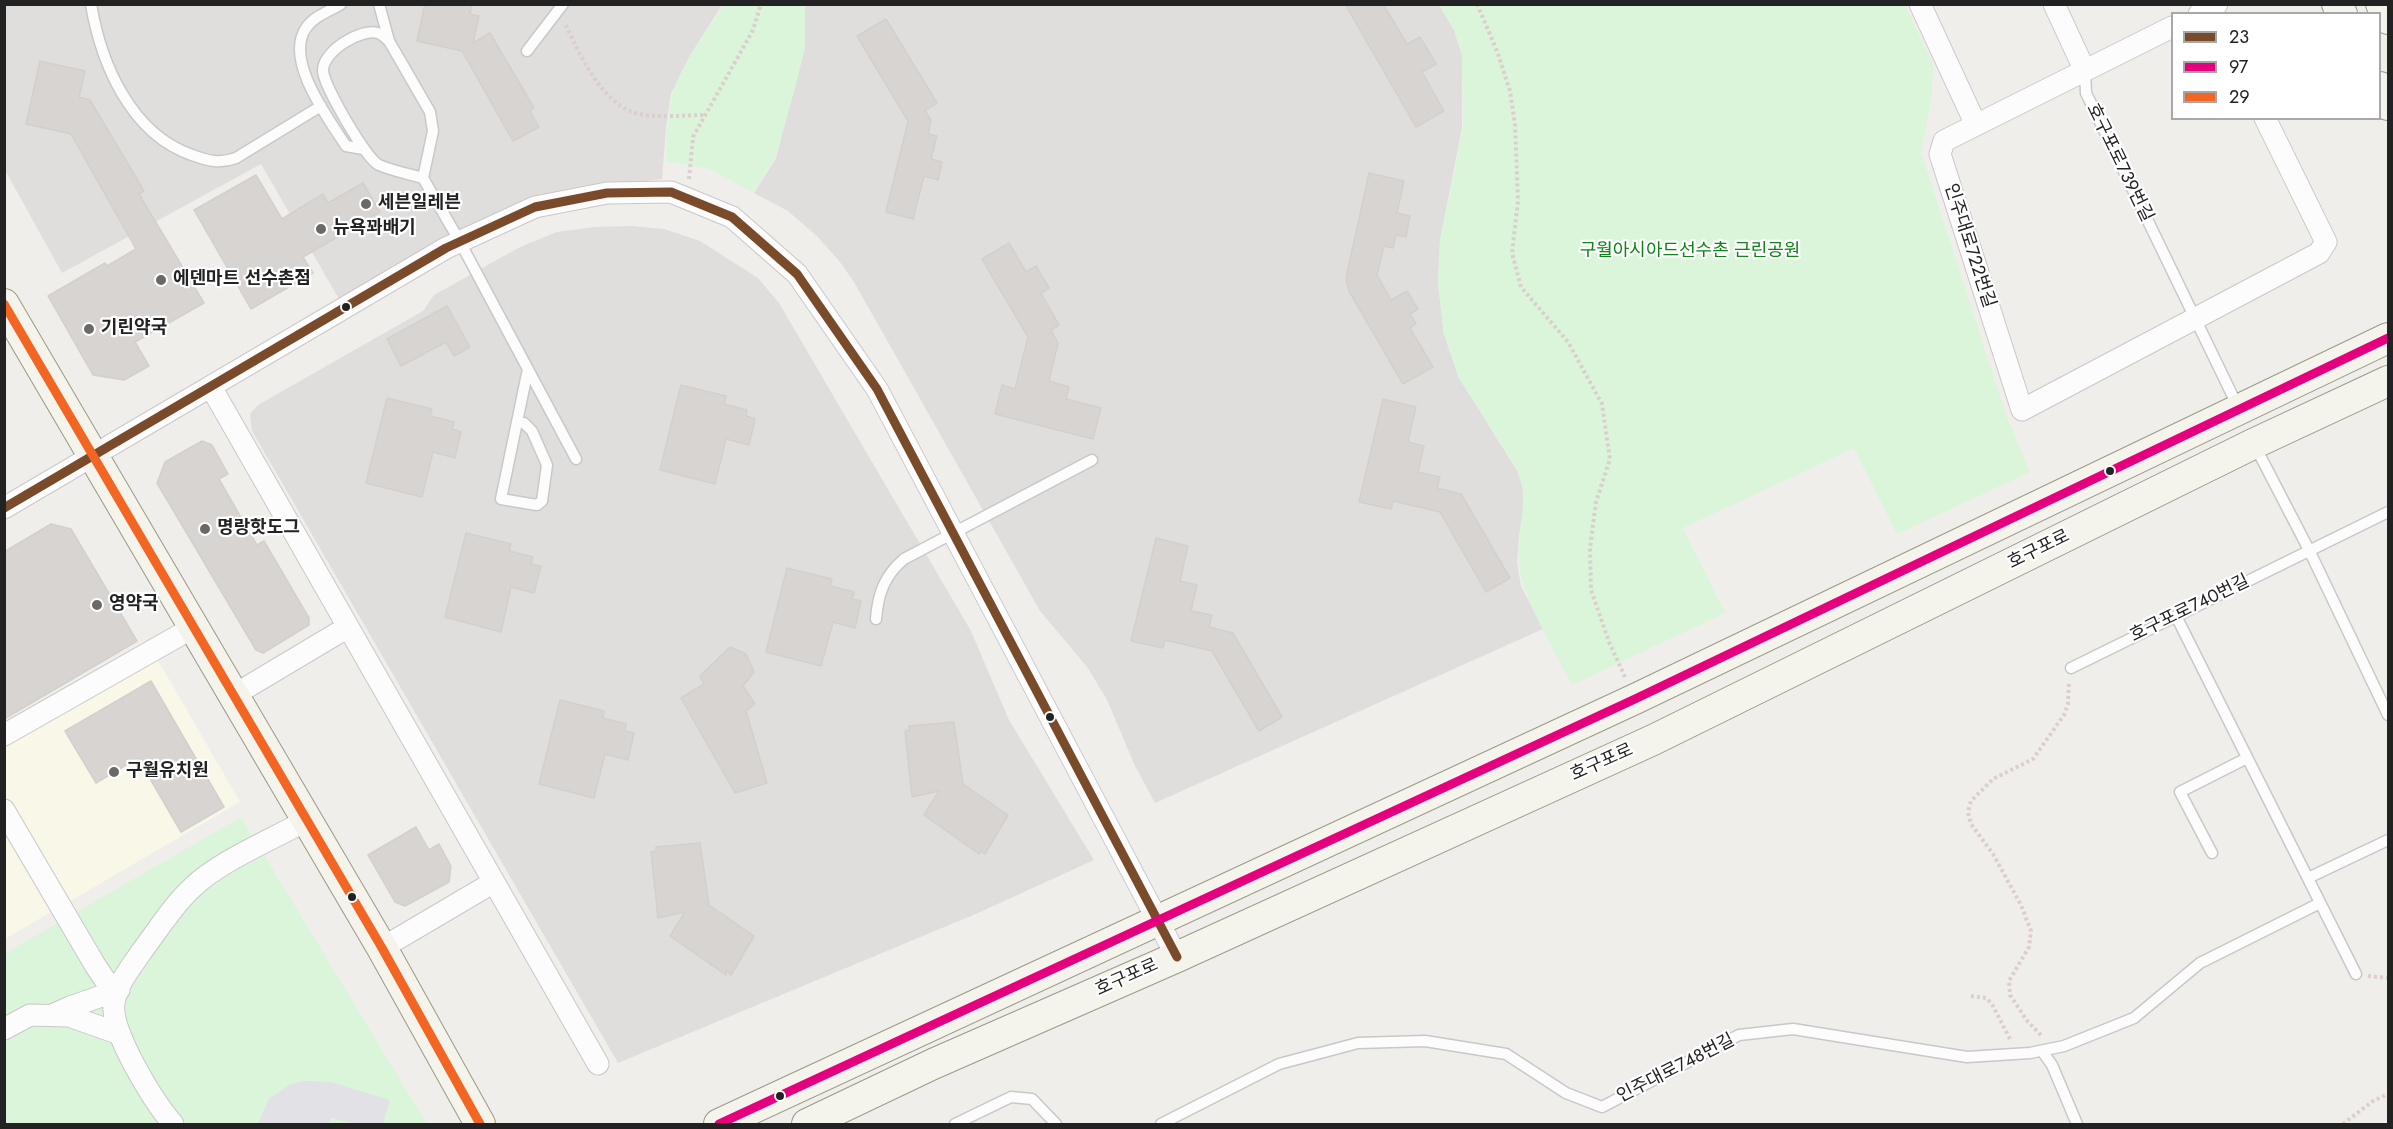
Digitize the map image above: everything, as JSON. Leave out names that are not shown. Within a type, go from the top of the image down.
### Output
[{"type":"main road","points":[[2382,4],[2388,19]]},
{"type":"main road","points":[[2381,91],[2388,105]]},
{"type":"main road","points":[[4,304],[382,948],[480,1125]]},
{"type":"main road","points":[[719,1125],[1635,699],[2388,338]]},
{"type":"main road","name":"호구포로","points":[[807,1125],[933,1064],[1177,957],[1653,740],[2253,444],[2388,381]]},
{"type":"street","points":[[1920,4],[1976,125]]},
{"type":"street","name":"호구포로739번길","points":[[2054,4],[2085,70]]},
{"type":"street","name":"인주대로722번길","points":[[2171,27],[1944,141],[1940,154],[2022,410],[2194,319]]},
{"type":"street","points":[[2194,319],[2319,253],[2326,242],[2266,120]]},
{"type":"street","points":[[4,508],[460,242],[535,207],[608,193],[671,192],[687,198],[732,216],[797,274],[877,390],[1177,957]]},
{"type":"street","points":[[211,387],[598,1064]]},
{"type":"street","points":[[4,735],[194,627]]},
{"type":"street","points":[[234,695],[348,627]]},
{"type":"street","points":[[4,810],[95,965],[105,980],[119,990]]},
{"type":"street","points":[[173,1125],[140,1076],[120,1034],[114,1004],[124,978],[150,940],[194,886],[221,867],[307,820]]},
{"type":"street","points":[[382,948],[494,882]]},
{"type":"street","points":[[51,1016],[70,1006],[119,990]]},
{"type":"street","points":[[4,1029],[30,1015],[69,1016],[120,1034]]},
{"type":"lane","points":[[91,4],[100,46],[133,110],[147,128],[184,152],[206,160],[224,163],[321,106]]},
{"type":"lane","points":[[341,4],[313,20],[306,29],[298,53],[302,67],[321,106],[346,146],[363,148]]},
{"type":"lane","points":[[379,4],[389,41],[430,112],[434,131],[423,178]]},
{"type":"lane","points":[[527,51],[561,8]]},
{"type":"lane","points":[[389,41],[379,33],[361,33],[330,53],[323,70],[327,84],[363,148],[377,164],[423,178],[460,242],[576,459]]},
{"type":"lane","name":"호구포로739번길","points":[[2085,70],[2086,93],[2239,409]]},
{"type":"lane","points":[[517,422],[524,423],[532,431],[548,465],[542,501],[537,505],[501,499],[528,369]]},
{"type":"lane","points":[[2253,444],[2309,549],[2388,715]]},
{"type":"lane","points":[[876,619],[883,582],[893,568],[904,559],[1092,460]]},
{"type":"lane","name":"호구포로740번길","points":[[2071,668],[2388,512]]},
{"type":"lane","points":[[2176,616],[2356,974]]},
{"type":"lane","points":[[2212,853],[2180,792],[2247,758]]},
{"type":"lane","points":[[2308,878],[2388,840]]},
{"type":"lane","name":"인주대로748번길","points":[[1161,1125],[1279,1064],[1358,1043],[1425,1041],[1506,1054],[1566,1093],[1602,1107],[1739,1035],[1793,1029],[1967,1058],[2042,1051],[2064,1046],[2134,1018],[2200,963],[2320,903]]},
{"type":"lane","points":[[2042,1051],[2052,1065],[2077,1125]]},
{"type":"lane","points":[[955,1125],[1011,1097],[1032,1099],[1056,1125]]},
{"type":"path","points":[[687,198],[693,137],[753,30],[761,4]]},
{"type":"path","points":[[1477,4],[1497,51],[1510,91],[1515,124],[1518,201],[1512,253],[1521,287],[1568,342],[1602,404],[1610,459],[1596,502],[1590,548],[1591,590],[1609,642],[1635,699]]},
{"type":"path","points":[[561,8],[587,68],[620,105],[634,112],[706,114]]},
{"type":"path","points":[[2042,1051],[2041,1034],[2028,1022],[2010,994],[2009,981],[2029,947],[2031,932],[2021,905],[1993,854],[1971,824],[1968,812],[1971,801],[1993,779],[2033,759],[2043,746],[2064,716],[2068,704],[2071,668]]},
{"type":"path","points":[[1971,996],[1986,998],[1992,1004],[2018,1054]]},
{"type":"path","points":[[2343,1125],[2373,1101],[2388,1094]]},
{"type":"shaded area","points":[[4,5],[722,5],[691,54],[671,94],[662,179],[607,186],[339,299],[261,164],[62,273],[5,170]]},
{"type":"shaded area","points":[[805,5],[1439,5],[1454,30],[1462,55],[1462,128],[1440,240],[1438,282],[1444,334],[1459,378],[1518,472],[1523,489],[1523,511],[1517,562],[1521,586],[1543,629],[1155,803],[1135,766],[1107,700],[1088,668],[1040,611],[854,282],[818,237],[788,211],[754,193],[776,158],[805,47]]},
{"type":"shaded area","points":[[633,226],[664,229],[700,241],[758,278],[779,303],[971,631],[1009,720],[1094,860],[978,913],[618,1063],[252,431],[250,414],[258,405],[423,311],[434,295],[520,247],[557,232],[594,227]]},
{"type":"shaded area","name":"구월유치원","points":[[156,657],[240,802],[5,939],[5,743]]},
{"type":"shaded area","points":[[304,1081],[331,1082],[390,1100],[383,1124],[356,1124],[331,1118],[329,1124],[258,1124],[269,1099],[291,1084]]},
{"type":"green space","points":[[724,5],[805,5],[805,47],[795,88],[775,158],[753,192],[709,169],[666,161],[669,113],[675,86],[694,50]]},
{"type":"green space","name":"구월아시아드선수촌 근린공원","points":[[1439,5],[1905,5],[1933,64],[1932,95],[1921,152],[2006,415],[2030,472],[1897,534],[1854,448],[1683,528],[1725,613],[1572,685],[1532,608],[1521,576],[1519,539],[1523,496],[1519,472],[1459,378],[1444,335],[1438,283],[1440,240],[1463,128],[1462,55],[1454,29]]},
{"type":"green space","points":[[241,817],[427,1124],[5,1124],[4,954]]},
{"type":"building","points":[[425,4],[472,4],[470,14],[479,16],[473,43],[490,33],[534,108],[530,111],[539,127],[513,141],[462,51],[417,41]]},
{"type":"building","points":[[1345,4],[1383,4],[1407,44],[1420,37],[1436,64],[1422,72],[1444,111],[1416,127]]},
{"type":"building","points":[[886,19],[937,103],[925,111],[931,120],[928,134],[937,136],[931,159],[942,162],[938,180],[924,176],[913,219],[886,212],[908,121],[857,36]]},
{"type":"building","points":[[40,61],[85,71],[79,97],[90,100],[144,191],[139,194],[204,303],[135,342],[149,366],[124,380],[93,375],[48,296],[105,263],[107,266],[136,249],[71,134],[26,124]]},
{"type":"building","points":[[1369,173],[1404,181],[1397,213],[1410,216],[1406,237],[1396,235],[1393,248],[1384,246],[1377,275],[1391,300],[1407,291],[1418,309],[1410,314],[1416,324],[1410,328],[1433,367],[1403,384],[1349,291],[1346,278]]},
{"type":"building","points":[[256,175],[282,219],[323,194],[328,203],[363,183],[380,212],[303,257],[313,273],[251,309],[194,210]]},
{"type":"building","points":[[1009,243],[1026,272],[1036,266],[1049,288],[1041,293],[1059,325],[1051,330],[1058,343],[1049,381],[1069,387],[1066,399],[1101,408],[1093,439],[995,414],[1002,385],[1015,389],[1028,337],[982,259]]},
{"type":"building","points":[[447,306],[470,347],[454,356],[446,342],[401,366],[387,339]]},
{"type":"building","points":[[681,385],[726,396],[724,404],[747,410],[746,416],[755,419],[749,445],[726,439],[715,484],[660,470]]},
{"type":"building","points":[[387,398],[432,409],[430,416],[454,422],[452,429],[461,432],[455,458],[433,452],[422,497],[366,483]]},
{"type":"building","points":[[1383,399],[1416,407],[1408,442],[1424,446],[1418,472],[1440,477],[1437,488],[1461,494],[1510,578],[1486,592],[1440,512],[1393,501],[1391,509],[1359,502]]},
{"type":"building","points":[[202,441],[212,445],[228,474],[219,479],[257,545],[264,541],[309,618],[309,625],[263,653],[256,650],[157,483],[165,462]]},
{"type":"building","points":[[51,524],[71,529],[137,641],[4,719],[4,552]]},
{"type":"building","points":[[466,533],[511,544],[509,551],[533,557],[531,564],[541,566],[534,593],[511,587],[501,632],[445,617]]},
{"type":"building","points":[[1156,538],[1188,546],[1180,581],[1197,585],[1191,611],[1212,615],[1209,627],[1233,633],[1282,717],[1259,731],[1212,651],[1165,640],[1163,648],[1131,641]]},
{"type":"building","points":[[787,568],[832,579],[830,586],[854,592],[852,599],[861,601],[855,628],[833,622],[821,666],[766,652]]},
{"type":"building","points":[[730,647],[746,654],[754,672],[743,686],[755,704],[746,711],[767,783],[735,793],[681,698],[704,684],[700,676]]},
{"type":"building","points":[[151,681],[224,807],[181,832],[138,758],[96,783],[65,731]]},
{"type":"building","points":[[560,700],[604,711],[603,718],[626,724],[625,731],[634,733],[628,760],[605,754],[594,798],[539,784]]},
{"type":"building","points":[[954,722],[963,784],[1008,815],[985,854],[981,851],[979,854],[924,815],[939,791],[912,797],[905,731],[910,730],[909,726]]},
{"type":"building","points":[[416,827],[429,850],[439,844],[451,866],[449,882],[405,906],[395,902],[368,855]]},
{"type":"building","points":[[700,843],[709,905],[754,936],[731,975],[727,971],[726,975],[670,936],[685,912],[658,918],[651,852],[656,851],[656,847]]},
{"type":"transit line","name":"23","points":[[4,508],[446,248],[535,207],[607,193],[671,192],[732,217],[797,274],[877,389],[1177,957]]},
{"type":"transit line","name":"29","points":[[4,304],[382,948],[480,1124]]},
{"type":"transit line","name":"97","points":[[719,1124],[1635,699],[2388,338]]},
{"type":"place","name":"세븐일레븐","points":[[366,204]]},
{"type":"place","name":"뉴욕꽈배기","points":[[321,229]]},
{"type":"place","name":"에덴마트 선수촌점","points":[[161,280]]},
{"type":"place","name":"기린약국","points":[[89,329]]},
{"type":"place","name":"명랑핫도그","points":[[205,529]]},
{"type":"place","name":"영약국","points":[[97,605]]},
{"type":"place","name":"구월유치원","points":[[114,772]]}]
